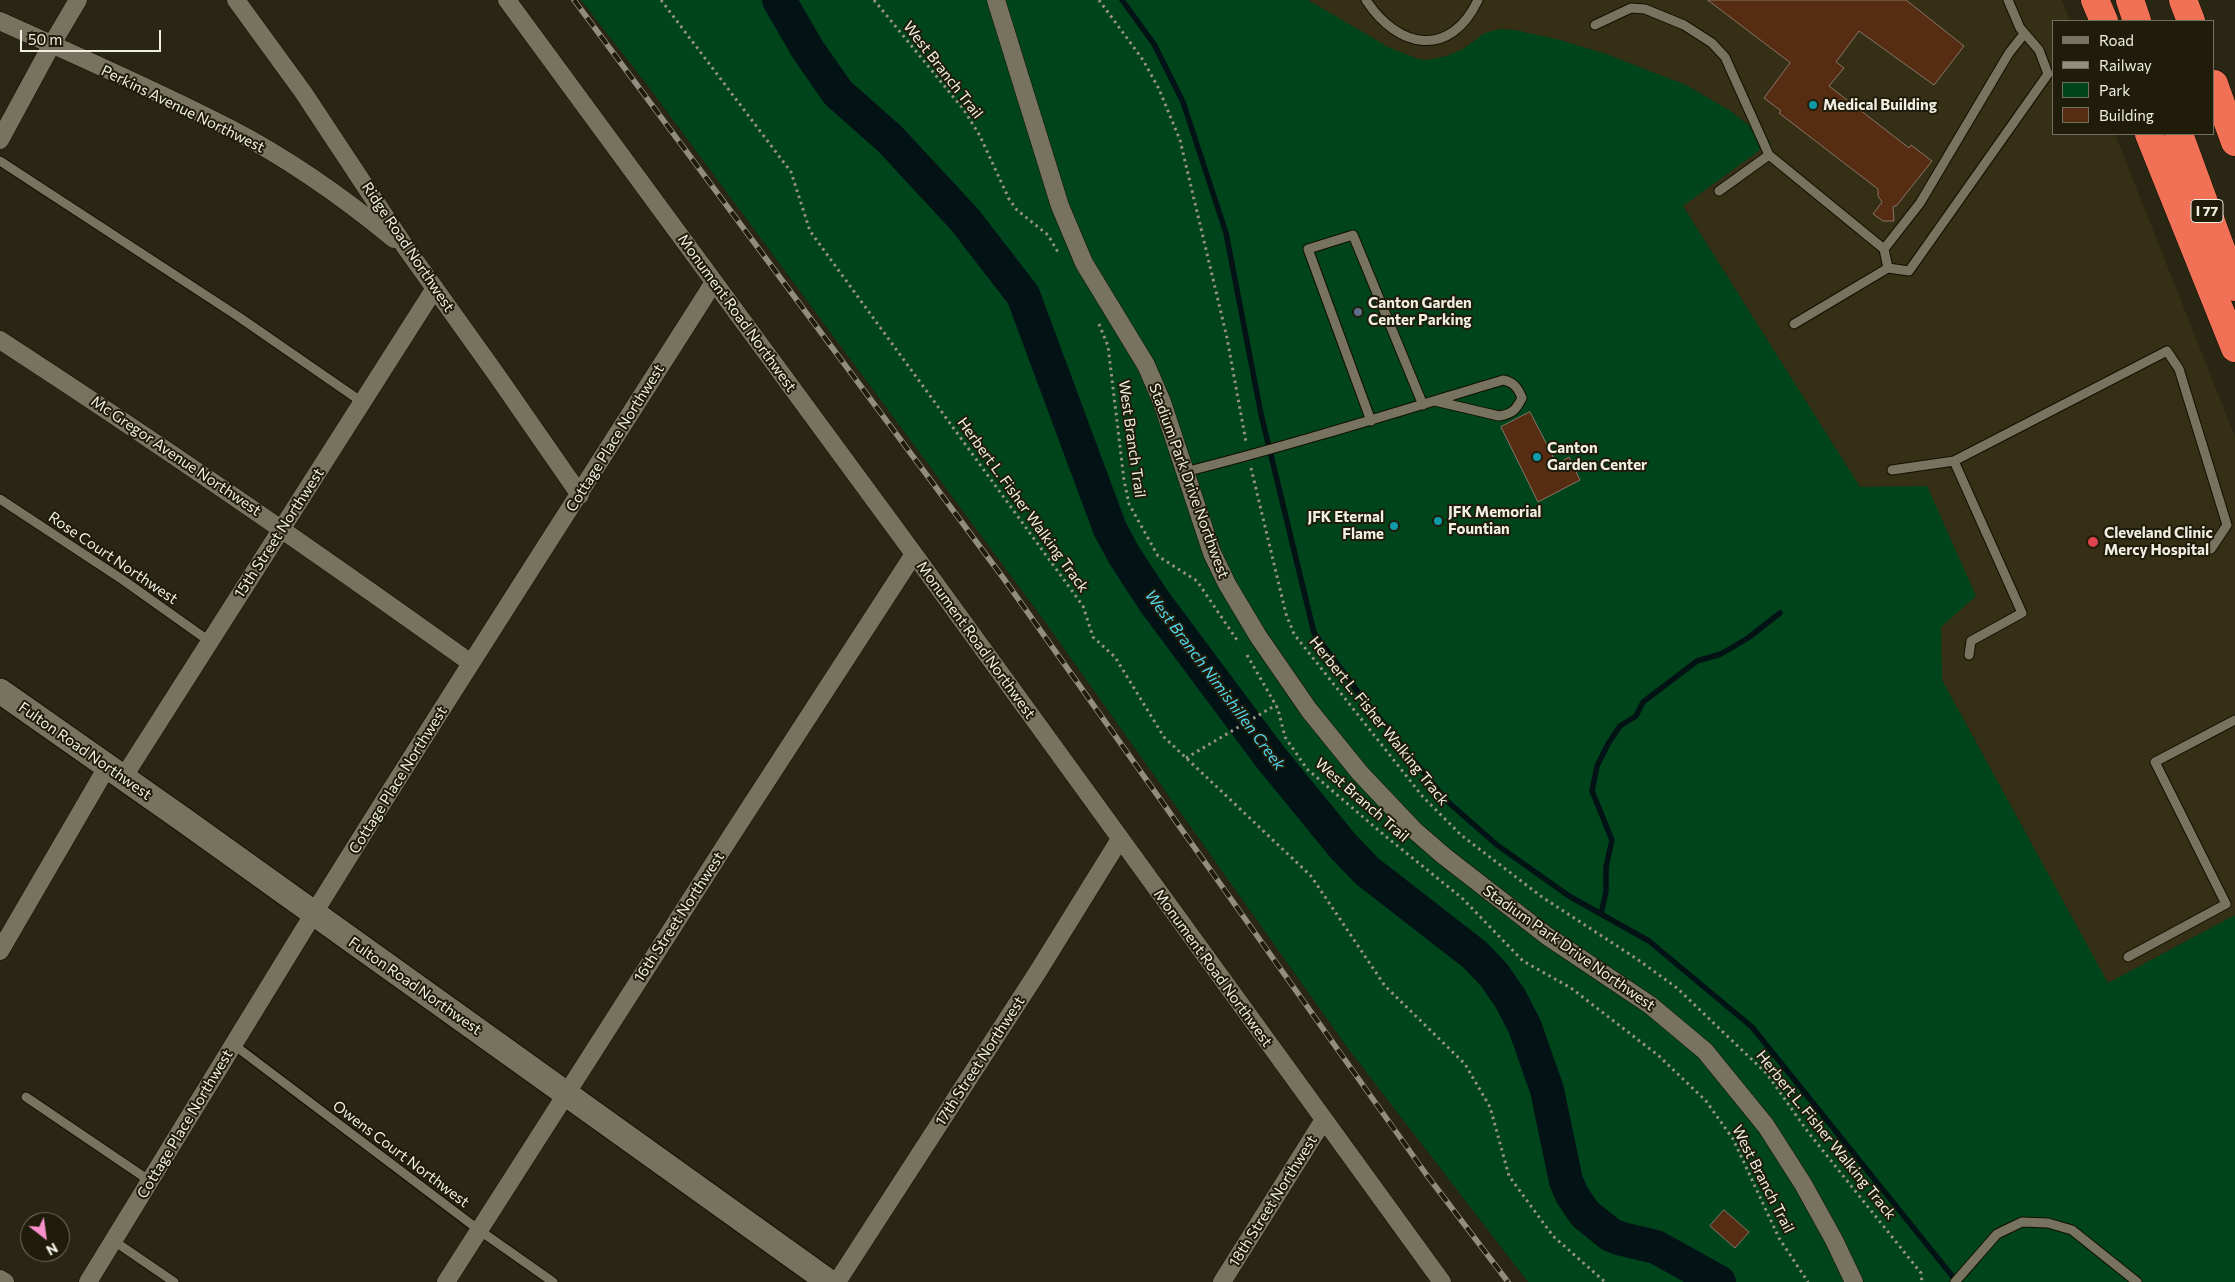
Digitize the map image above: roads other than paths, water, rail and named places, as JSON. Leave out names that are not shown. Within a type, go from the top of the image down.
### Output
[{"type":"highway","points":[[2095,0],[2104,20]]},
{"type":"highway","points":[[2130,0],[2137,20]]},
{"type":"highway","points":[[2183,0],[2191,20]]},
{"type":"highway","points":[[2215,87],[2235,142]]},
{"type":"highway","points":[[2149,135],[2235,348]]},
{"type":"highway","name":"I 77","points":[[2179,135],[2235,287]]},
{"type":"main road","name":"Fulton Road Northwest","points":[[0,691],[829,1282]]},
{"type":"street","points":[[0,140],[78,0]]},
{"type":"street","name":"Ridge Road Northwest","points":[[236,0],[303,92],[406,248],[580,495]]},
{"type":"street","name":"Monument Road Northwest","points":[[507,0],[914,554],[1442,1282]]},
{"type":"street","name":"Stadium Park Drive Northwest","points":[[996,0],[1060,206],[1072,238],[1084,262],[1146,366],[1162,402],[1212,553],[1226,584],[1258,636],[1332,741],[1414,830],[1444,856],[1547,936],[1650,1005],[1705,1051],[1771,1134],[1803,1184],[1834,1240],[1854,1282]]},
{"type":"street","name":"Perkins Avenue Northwest","points":[[0,21],[240,134],[282,158],[359,210],[406,248]]},
{"type":"street","name":"Cottage Place Northwest","points":[[88,1282],[471,663],[580,495],[714,282]]},
{"type":"street","name":"15th Street Northwest","points":[[0,951],[115,772],[209,641],[435,288]]},
{"type":"street","name":"Mc Gregor Avenue Northwest","points":[[0,340],[137,429],[282,528],[471,663]]},
{"type":"street","name":"16th Street Northwest","points":[[446,1282],[914,554]]},
{"type":"street","name":"17th Street Northwest","points":[[836,1282],[1036,973],[1120,839]]},
{"type":"street","name":"18th Street Northwest","points":[[1222,1282],[1323,1120]]},
{"type":"street","points":[[0,1279],[5,1282]]},
{"type":"lane","points":[[1366,0],[1384,23],[1395,31],[1413,38],[1429,40],[1453,33],[1467,20],[1478,0]]},
{"type":"lane","points":[[1794,324],[1888,268],[1909,271],[2048,74],[2038,50],[2024,34],[2008,0]]},
{"type":"lane","points":[[1594,25],[1631,8],[1645,9],[1684,24],[1712,43],[1722,52],[1727,61],[1769,155],[1884,249],[1888,268]]},
{"type":"lane","points":[[1884,249],[1920,203],[2009,53],[2024,34]]},
{"type":"lane","points":[[1719,191],[1769,155]]},
{"type":"lane","points":[[0,161],[239,317],[362,402]]},
{"type":"lane","points":[[1371,421],[1308,249],[1353,235],[1423,405]]},
{"type":"lane","points":[[1892,470],[1954,461],[2167,351],[2179,370],[2227,525],[2212,549]]},
{"type":"lane","points":[[1185,472],[1371,421],[1423,405],[1435,401],[1503,380],[1512,382],[1522,398],[1517,408],[1509,414],[1499,416],[1435,401]]},
{"type":"lane","points":[[1954,461],[2022,613],[1971,641],[1969,654]]},
{"type":"lane","name":"Rose Court Northwest","points":[[0,499],[123,580],[209,641]]},
{"type":"lane","points":[[2128,957],[2226,904],[2155,762],[2235,720]]},
{"type":"lane","name":"Owens Court Northwest","points":[[234,1044],[479,1230],[553,1282]]},
{"type":"lane","points":[[26,1098],[150,1181]]},
{"type":"lane","points":[[1954,1282],[1997,1234],[2022,1222],[2048,1224],[2072,1230],[2137,1282]]},
{"type":"lane","points":[[114,1241],[174,1282]]},
{"type":"waterway","name":"West Branch Nimishillen Creek","points":[[779,0],[808,50],[838,93],[890,139],[965,220],[1023,295],[1110,529],[1124,555],[1154,601],[1271,758],[1343,846],[1367,871],[1475,955],[1494,975],[1510,998],[1525,1027],[1547,1090],[1566,1181],[1572,1195],[1585,1214],[1611,1235],[1656,1247],[1719,1282]]},
{"type":"waterway","points":[[1122,0],[1154,44],[1183,102],[1226,233],[1261,414],[1314,633],[1358,692],[1447,801],[1497,845],[1569,896],[1649,941],[1752,1027],[1957,1282]]},
{"type":"waterway","points":[[1601,914],[1606,892],[1606,867],[1612,840],[1592,791],[1597,766],[1608,744],[1620,726],[1636,716],[1643,702],[1697,661],[1721,654],[1748,638],[1780,613]]},
{"type":"railway","points":[[574,0],[1004,579],[1426,1174],[1508,1282]]},
{"type":"place","name":"Medical Building","points":[[1813,105]]},
{"type":"place","name":"Canton Garden Center Parking","points":[[1358,312]]},
{"type":"place","name":"Canton Garden Center","points":[[1537,457]]},
{"type":"place","name":"JFK Memorial Fountian","points":[[1438,521]]},
{"type":"place","name":"JFK Eternal Flame","points":[[1394,526]]},
{"type":"place","name":"Cleveland Clinic Mercy Hospital","points":[[2093,542]]}]
